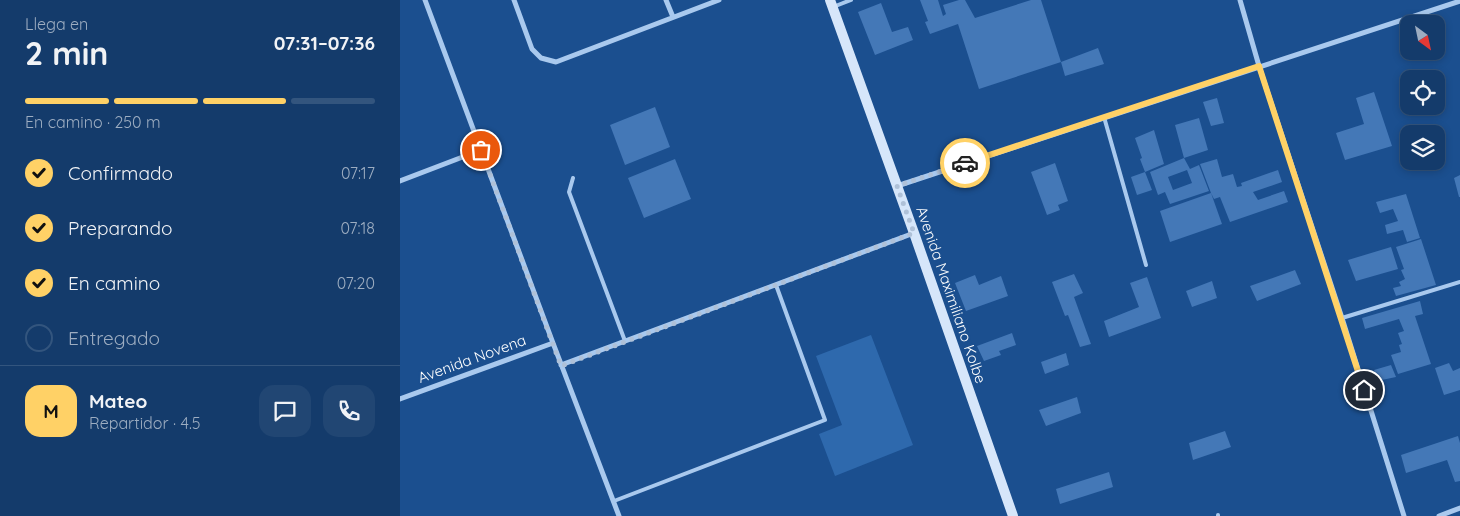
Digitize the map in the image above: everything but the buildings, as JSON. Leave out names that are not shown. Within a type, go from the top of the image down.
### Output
[{"type":"main road","name":"Avenida Maximiliano Kolbe","points":[[831,4],[914,233],[1013,516]]},
{"type":"street","points":[[425,0],[561,366],[619,516]]},
{"type":"street","points":[[514,0],[532,49],[541,58],[556,62],[719,0]]},
{"type":"street","points":[[666,0],[673,17]]},
{"type":"street","points":[[1240,0],[1259,66],[1342,318],[1404,516]]},
{"type":"street","points":[[897,186],[1460,1]]},
{"type":"street","points":[[400,181],[481,150]]},
{"type":"street","points":[[561,366],[914,233]]},
{"type":"street","name":"Avenida Novena","points":[[400,399],[553,343]]},
{"type":"street","points":[[1440,516],[1460,508]]},
{"type":"lane","points":[[831,4],[851,0]]},
{"type":"lane","points":[[1104,117],[1146,266]]},
{"type":"lane","points":[[573,178],[569,192],[625,341]]},
{"type":"lane","points":[[1342,318],[1460,282]]},
{"type":"lane","points":[[614,501],[825,420],[776,285]]},
{"type":"shaded area","points":[[871,335],[913,445],[835,476],[819,434],[842,425],[816,356]]},
{"type":"way so far","points":[[481,150],[561,366],[914,233],[897,186],[965,163]]},
{"type":"route","points":[[965,163],[1259,66],[1364,390]]}]
